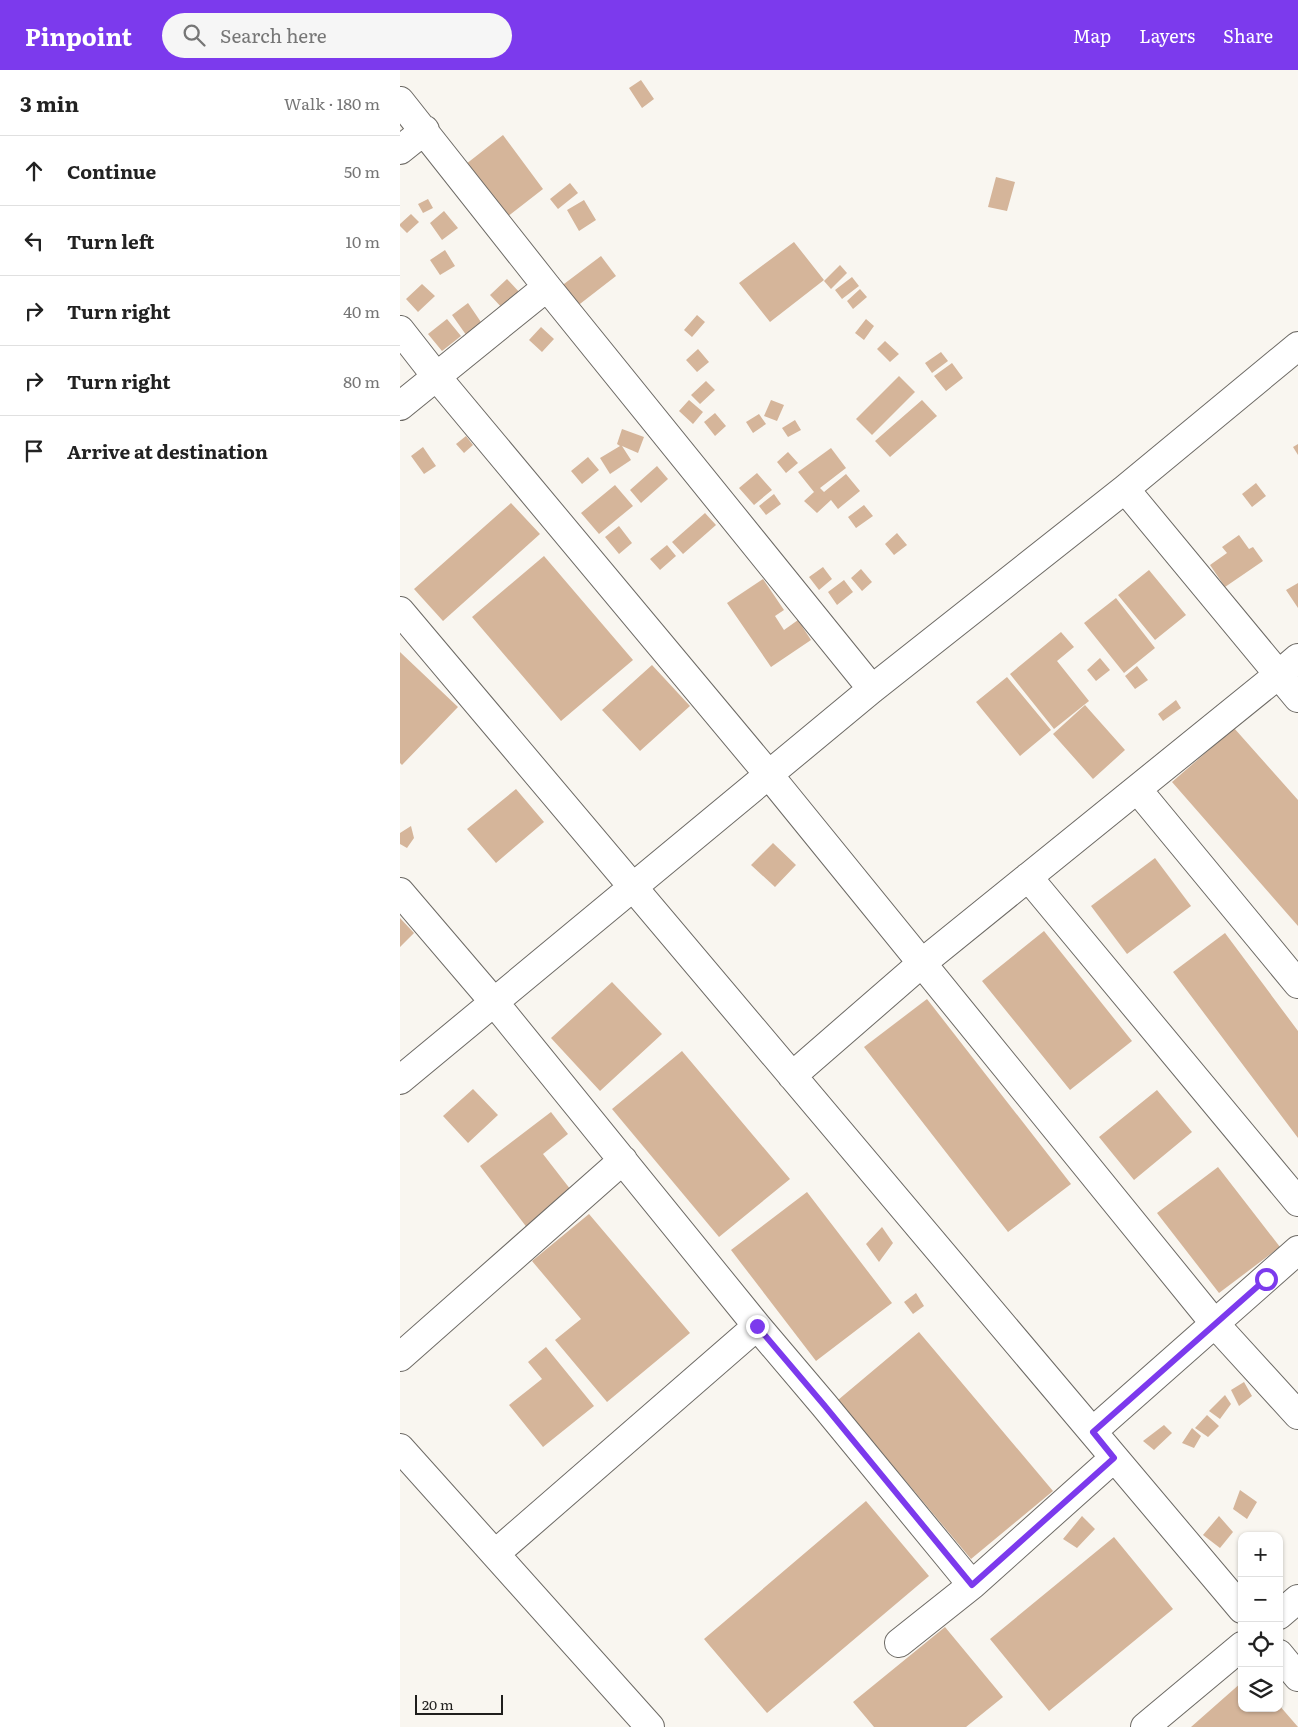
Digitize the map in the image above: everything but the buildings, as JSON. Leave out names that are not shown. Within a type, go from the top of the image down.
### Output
[{"type":"street","points":[[400,101],[425,130],[547,287],[872,689]]},
{"type":"street","points":[[400,150],[425,130]]},
{"type":"street","points":[[400,406],[547,287]]},
{"type":"street","points":[[400,330],[436,376],[769,775],[1215,1324],[1298,1415]]},
{"type":"street","points":[[400,1080],[872,689],[1126,489],[1298,346]]},
{"type":"street","points":[[1126,489],[1288,667],[1298,698]]},
{"type":"street","points":[[400,611],[1238,1604]]},
{"type":"street","points":[[792,1076],[922,963],[1288,667]]},
{"type":"street","points":[[1137,789],[1298,984]]},
{"type":"street","points":[[1028,877],[1298,1202]]},
{"type":"street","points":[[400,892],[494,1002],[757,1326],[972,1585]]},
{"type":"street","points":[[400,1357],[624,1160]]},
{"type":"street","points":[[1093,1432],[1297,1253]]},
{"type":"street","points":[[496,1554],[757,1326]]},
{"type":"street","points":[[400,1448],[650,1727]]},
{"type":"street","points":[[900,1643],[972,1585],[1114,1458]]},
{"type":"street","points":[[1283,1612],[1298,1599]]},
{"type":"street","points":[[1145,1727],[1238,1649]]},
{"type":"street","points":[[1283,1659],[1298,1678]]},
{"type":"route","points":[[757,1326],[972,1585],[1114,1458],[1093,1432],[1266,1279]]}]
